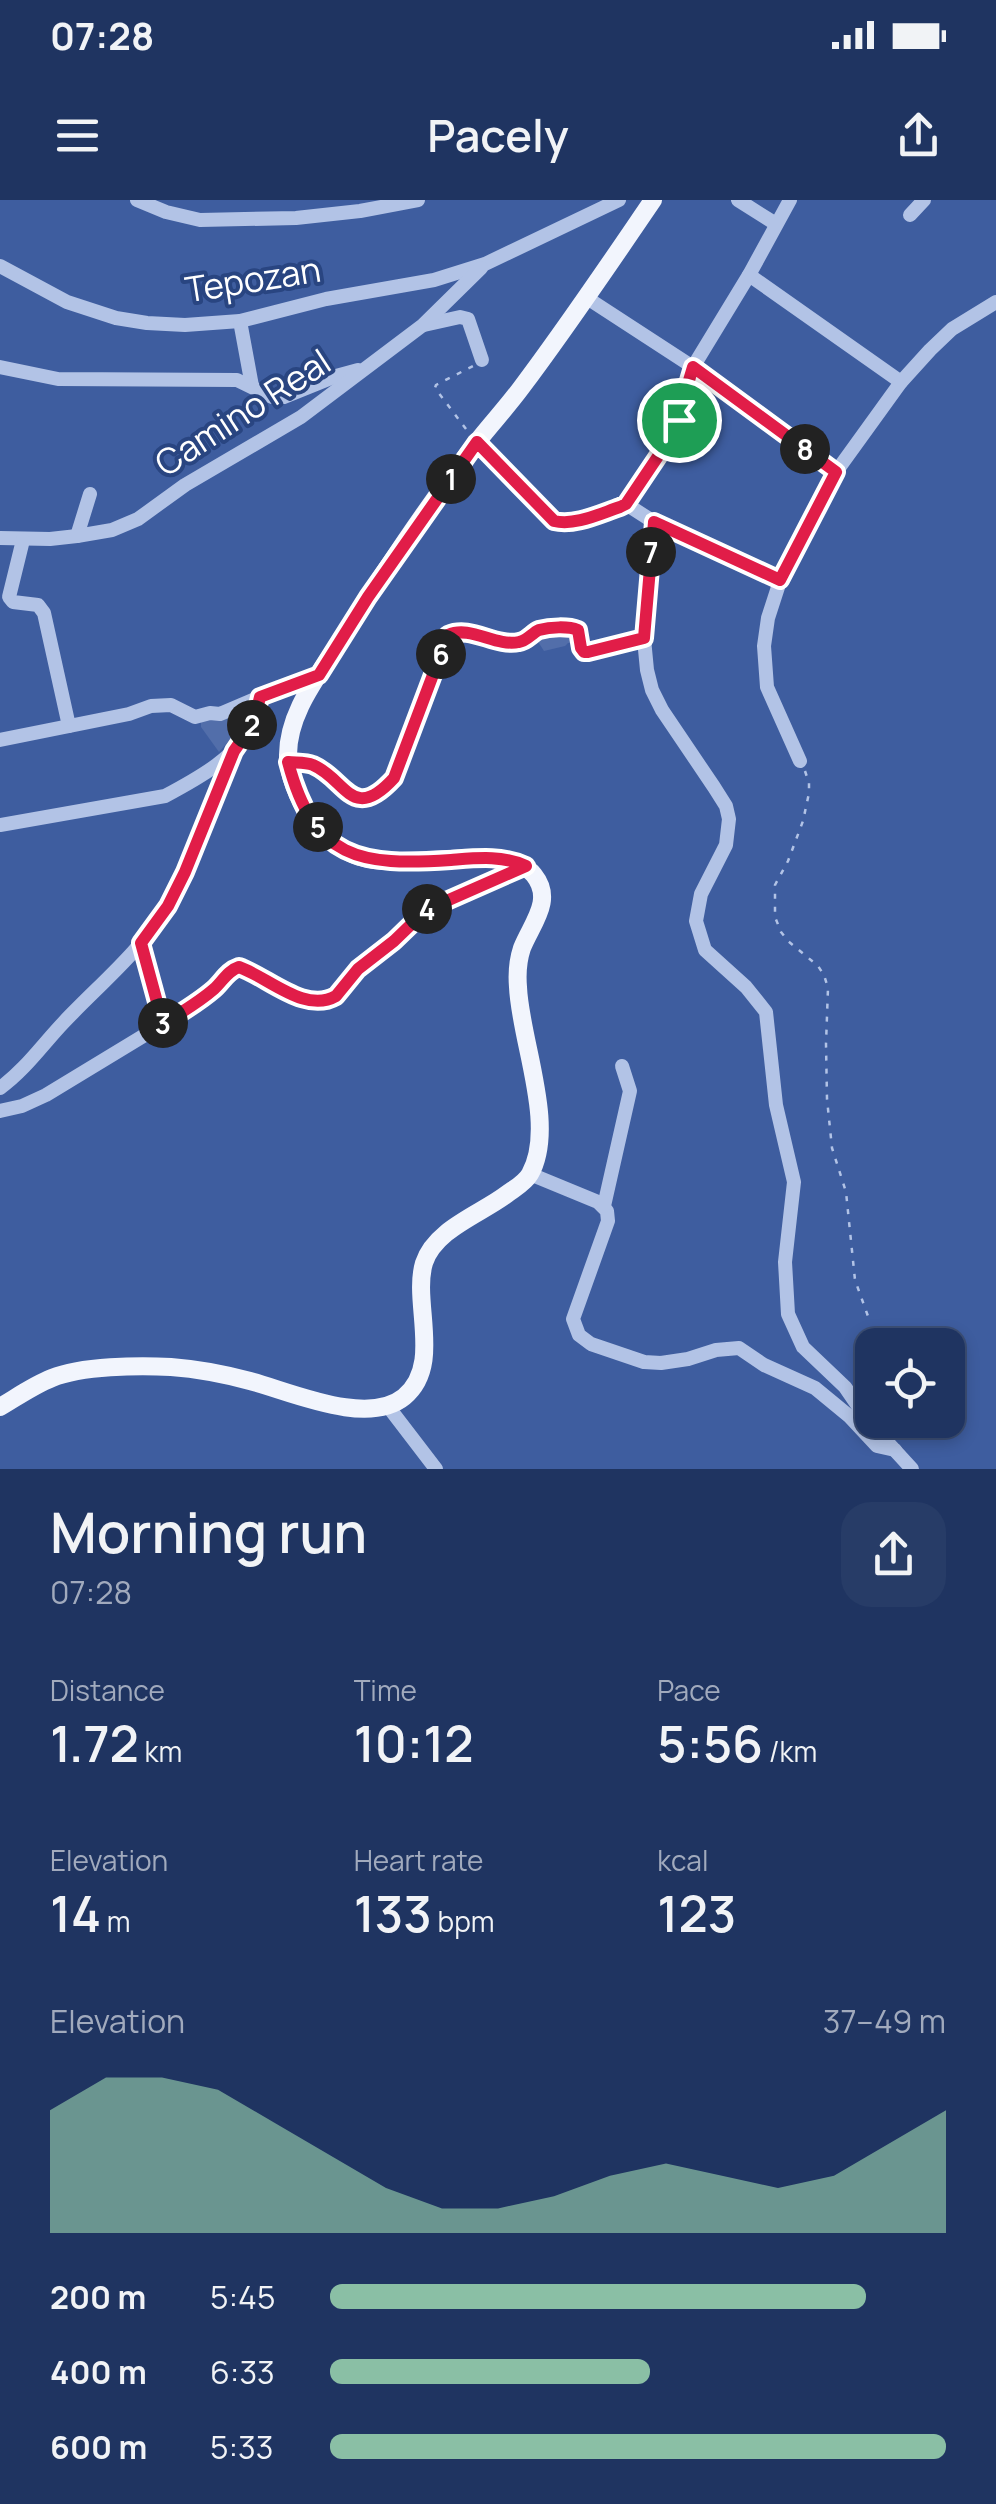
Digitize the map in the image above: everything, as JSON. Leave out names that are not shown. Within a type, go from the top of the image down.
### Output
[{"type":"main road","points":[[0,1407],[51,1378],[71,1372],[168,1367],[206,1370],[340,1406],[388,1406],[405,1396],[419,1376],[424,1340],[423,1268],[432,1248],[446,1233],[495,1203],[530,1174],[538,1147],[539,1118],[517,980],[520,956],[543,900],[538,879],[526,866],[506,859],[400,863],[354,856],[340,848],[310,818],[299,798],[288,750],[296,715],[368,597],[654,200]]},
{"type":"street","points":[[136,200],[186,218],[238,220],[360,211],[418,200]]},
{"type":"street","points":[[485,264],[620,200]]},
{"type":"street","points":[[738,200],[776,224]]},
{"type":"street","points":[[477,442],[554,521],[576,521],[626,504],[673,434],[693,367],[790,200]]},
{"type":"street","points":[[910,215],[924,200]]},
{"type":"street","name":"Tepozan","points":[[0,266],[67,302],[116,318],[186,324],[240,321],[326,299],[434,280],[485,264]]},
{"type":"street","name":"Camino Real","points":[[0,538],[77,536],[112,530],[138,519],[185,485],[301,418],[423,325],[485,264]]},
{"type":"street","points":[[749,274],[901,382]]},
{"type":"street","points":[[586,298],[693,367],[836,472]]},
{"type":"street","points":[[800,761],[766,687],[764,646],[780,580],[836,472],[901,382],[952,328],[996,302]]},
{"type":"street","points":[[423,325],[468,318],[482,360]]},
{"type":"street","points":[[240,321],[252,386]]},
{"type":"street","points":[[0,367],[58,379],[237,380],[272,396],[284,397],[336,376],[364,370]]},
{"type":"street","points":[[77,536],[90,494]]},
{"type":"street","points":[[626,504],[654,522],[780,580]]},
{"type":"street","points":[[654,522],[644,638],[652,690],[726,806],[729,818],[726,844],[701,894],[696,922],[705,950],[746,987],[766,1012],[776,1105],[794,1182],[785,1262],[788,1314],[802,1346],[845,1387],[912,1469]]},
{"type":"street","points":[[23,540],[9,596],[13,602],[38,605],[44,613],[69,726]]},
{"type":"street","points":[[288,762],[314,766],[354,797],[373,796],[387,786],[394,778],[452,632],[518,642],[537,631],[572,627],[578,630],[584,652],[644,638]]},
{"type":"street","points":[[0,740],[152,706],[170,706],[196,717],[220,714],[319,675]]},
{"type":"street","points":[[0,1088],[141,943],[168,906],[234,751],[254,722],[260,697]]},
{"type":"street","points":[[0,826],[164,796],[234,751]]},
{"type":"street","points":[[0,1111],[46,1095],[201,999],[228,972],[239,967],[301,998],[330,1000],[370,958],[426,910],[526,866]]},
{"type":"street","points":[[141,943],[163,1024]]},
{"type":"street","points":[[604,1206],[630,1091],[622,1066]]},
{"type":"street","points":[[530,1174],[608,1211],[608,1221],[573,1319],[578,1336],[644,1362],[688,1359],[739,1348],[764,1365],[815,1388],[849,1416],[876,1446],[896,1450]]},
{"type":"street","points":[[388,1406],[436,1469]]},
{"type":"path","points":[[477,442],[435,388],[482,360]]},
{"type":"path","points":[[800,761],[807,776],[808,793],[803,821],[775,885],[775,917],[788,941],[824,975],[828,988],[827,1098],[832,1148],[846,1192],[853,1270],[868,1320]]},
{"type":"shaded area","points":[[0,200],[996,200],[996,1469],[0,1469]]},
{"type":"building","points":[[573,630],[574,643],[544,651],[535,637]]},
{"type":"building","points":[[259,698],[254,713],[219,752],[201,727],[201,719]]},
{"type":"route","points":[[693,367],[836,472],[780,580],[654,522],[644,638],[584,652],[578,630],[572,627],[537,631],[518,642],[452,632],[394,778],[387,786],[373,796],[354,797],[314,766],[288,762],[293,781],[310,818],[340,848],[354,856],[400,863],[506,859],[526,866],[426,910],[370,958],[330,1000],[301,998],[239,967],[163,1024],[141,943],[168,906],[185,872],[234,751],[254,722],[260,697],[319,675],[368,597],[477,442],[547,515],[561,523],[626,504],[679,420],[693,367]]}]
